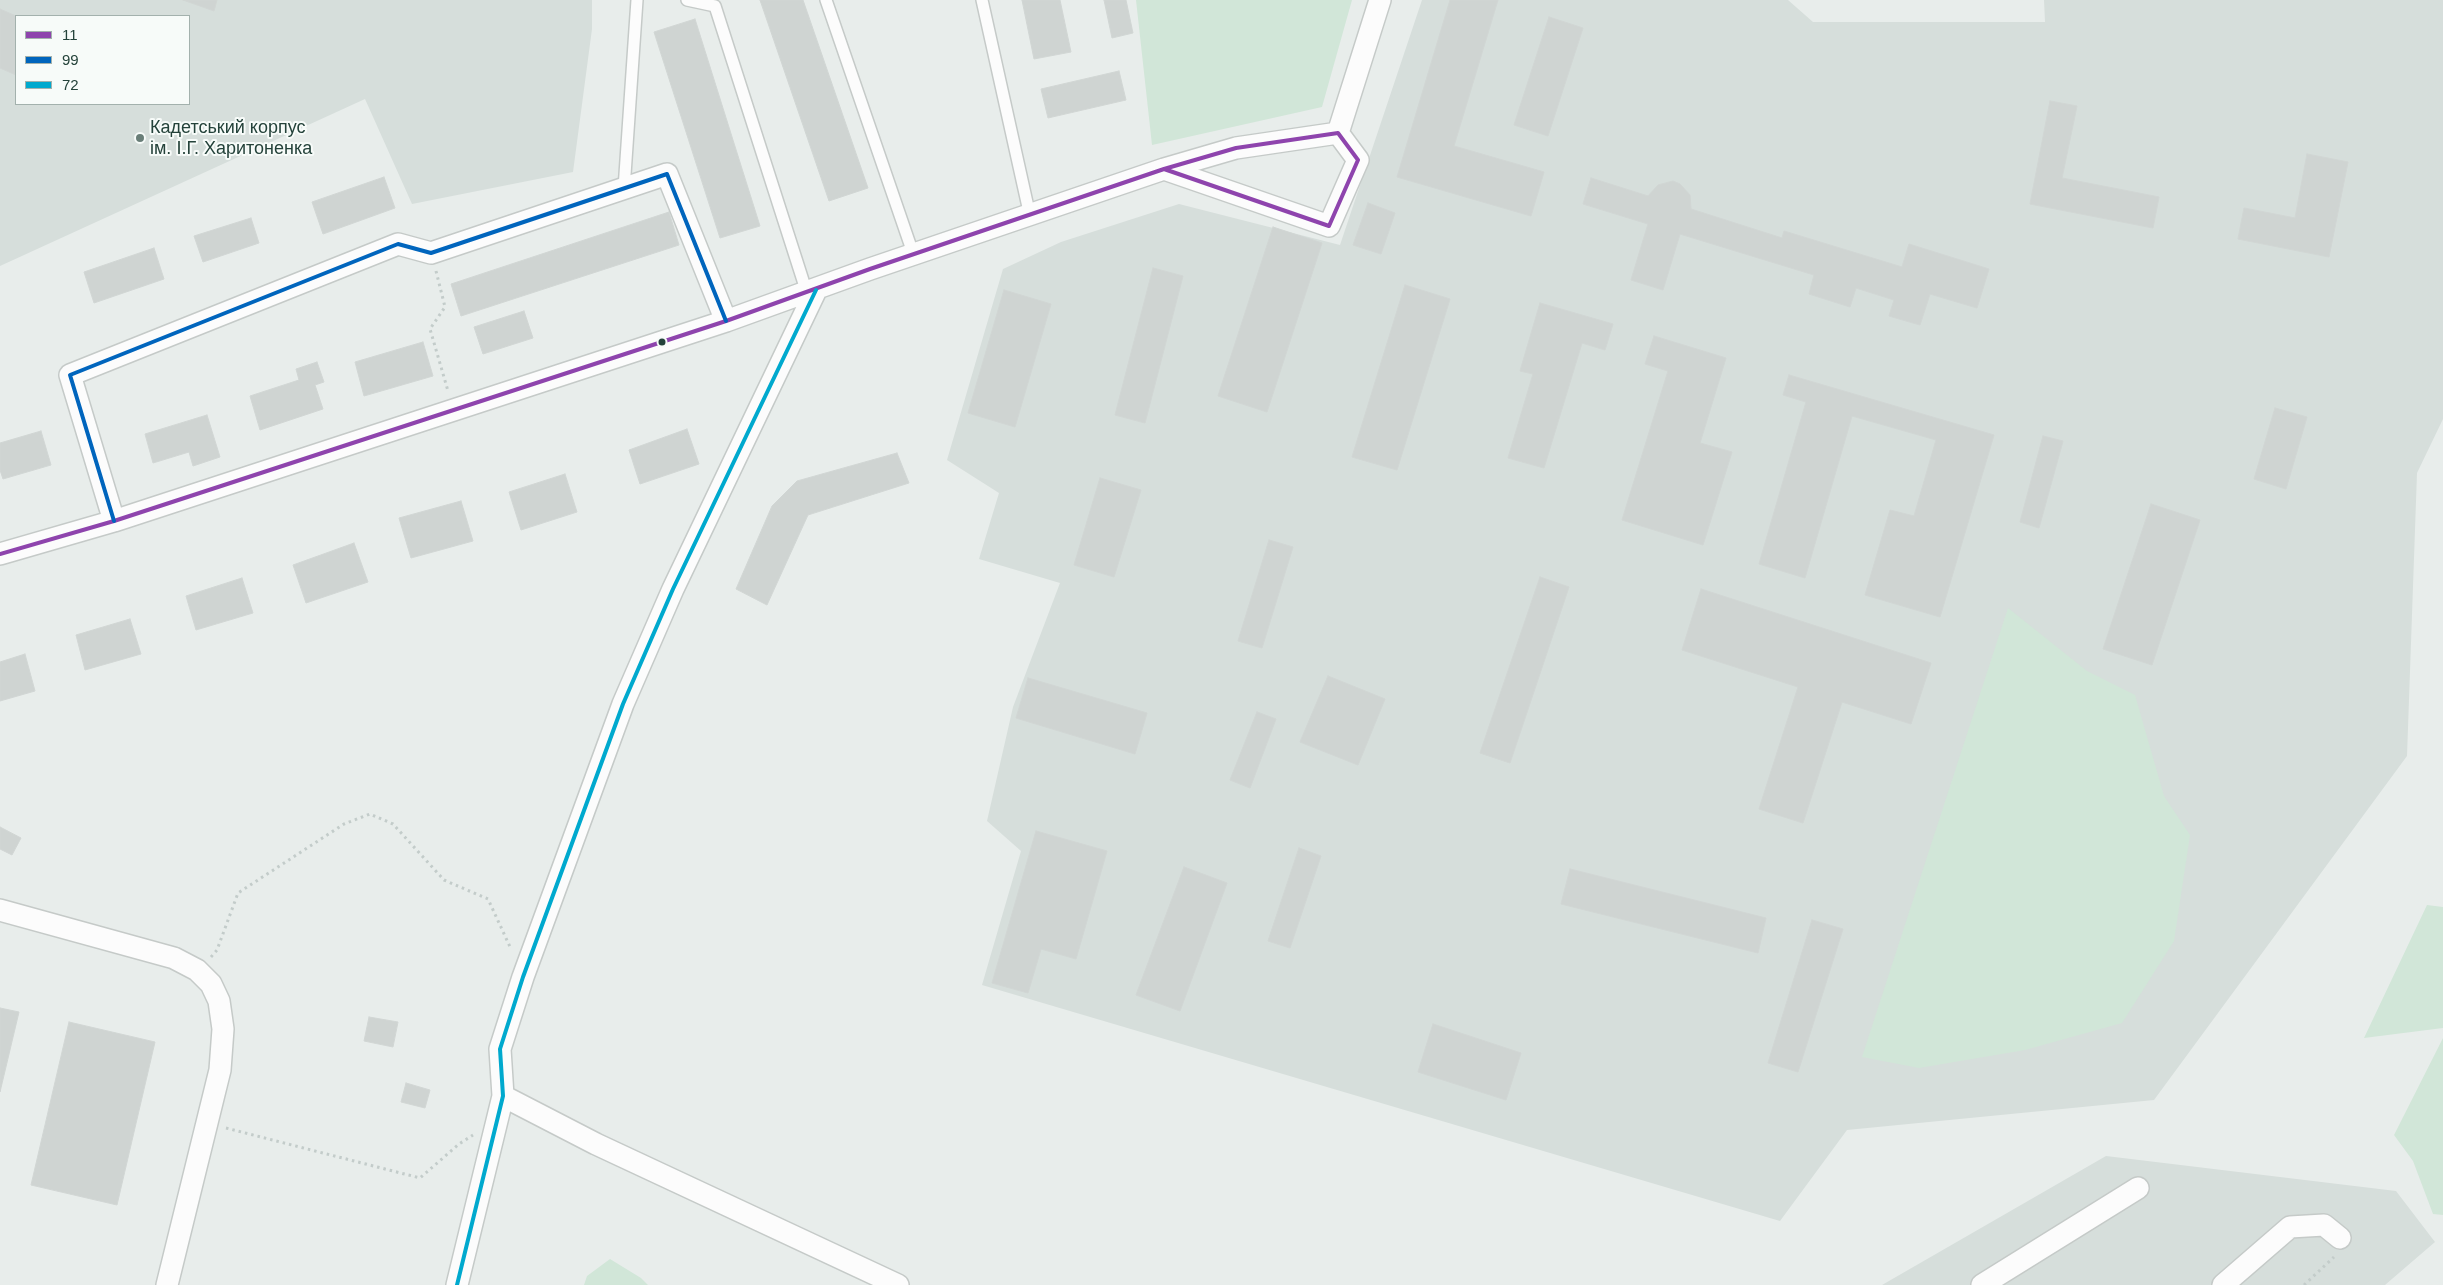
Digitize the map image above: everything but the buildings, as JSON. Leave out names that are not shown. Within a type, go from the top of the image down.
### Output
[{"type":"street","points":[[1338,133],[1380,0]]},
{"type":"street","points":[[1164,169],[1329,226],[1358,160],[1338,133]]},
{"type":"street","points":[[0,554],[114,521],[726,321],[811,292],[870,269],[914,256],[1164,169],[1236,148],[1338,133]]},
{"type":"street","points":[[114,521],[70,375],[398,244],[431,253],[667,174],[726,321]]},
{"type":"street","points":[[457,1285],[495,1122],[503,1096],[500,1049],[523,977],[623,704],[673,589],[811,292]]},
{"type":"street","points":[[0,910],[174,958],[197,970],[211,984],[219,1001],[223,1029],[220,1070],[167,1285]]},
{"type":"street","points":[[503,1096],[596,1144],[898,1285]]},
{"type":"street","points":[[1982,1285],[2138,1188]]},
{"type":"street","points":[[2223,1285],[2290,1227],[2324,1225],[2340,1238]]},
{"type":"lane","points":[[624,188],[637,0]]},
{"type":"lane","points":[[687,0],[715,6],[811,292]]},
{"type":"lane","points":[[826,0],[914,256]]},
{"type":"lane","points":[[982,0],[1030,216]]},
{"type":"path","points":[[431,253],[445,307],[430,329],[454,410]]},
{"type":"path","points":[[197,970],[217,950],[238,893],[344,824],[370,814],[393,824],[444,880],[488,899],[523,977]]},
{"type":"path","points":[[207,1124],[420,1178],[459,1144],[495,1122]]},
{"type":"path","points":[[2304,1285],[2336,1255],[2340,1238]]},
{"type":"shaded area","name":"Кадетський корпус ім. І.Г. Харитоненка","points":[[0,0],[592,0],[592,29],[573,172],[412,204],[365,99],[0,266]]},
{"type":"shaded area","points":[[1422,0],[1788,0],[1813,22],[2045,22],[2044,0],[2443,0],[2443,419],[2417,473],[2407,756],[2154,1100],[1847,1130],[1780,1221],[982,985],[1021,851],[987,821],[1013,707],[1060,583],[979,559],[999,493],[947,460],[1003,269],[1061,242],[1179,204],[1340,245]]},
{"type":"shaded area","points":[[2106,1156],[2396,1191],[2435,1242],[2385,1285],[1882,1285]]},
{"type":"green space","points":[[1136,0],[1352,0],[1322,107],[1152,145]]},
{"type":"green space","points":[[2008,608],[2087,671],[2135,695],[2164,796],[2190,835],[2174,941],[2122,1023],[2025,1050],[1919,1068],[1862,1057]]},
{"type":"green space","points":[[2427,905],[2443,907],[2443,1028],[2364,1038]]},
{"type":"green space","points":[[2443,1038],[2443,1215],[2433,1214],[2413,1161],[2394,1135]]},
{"type":"green space","points":[[610,1259],[641,1278],[648,1285],[584,1285],[587,1276]]},
{"type":"transit line","name":"11","points":[[0,554],[114,521],[726,321],[870,269],[1164,169],[1329,226],[1358,160],[1338,133],[1236,148],[1164,169]]},
{"type":"transit line","name":"99","points":[[114,521],[70,375],[398,244],[431,253],[667,174],[726,321]]},
{"type":"transit line","name":"72","points":[[457,1285],[503,1096],[500,1049],[523,977],[623,704],[673,589],[816,290]]},
{"type":"place","name":"Кадетський корпус ім. І.Г. Харитоненка","points":[[140,138]]}]
